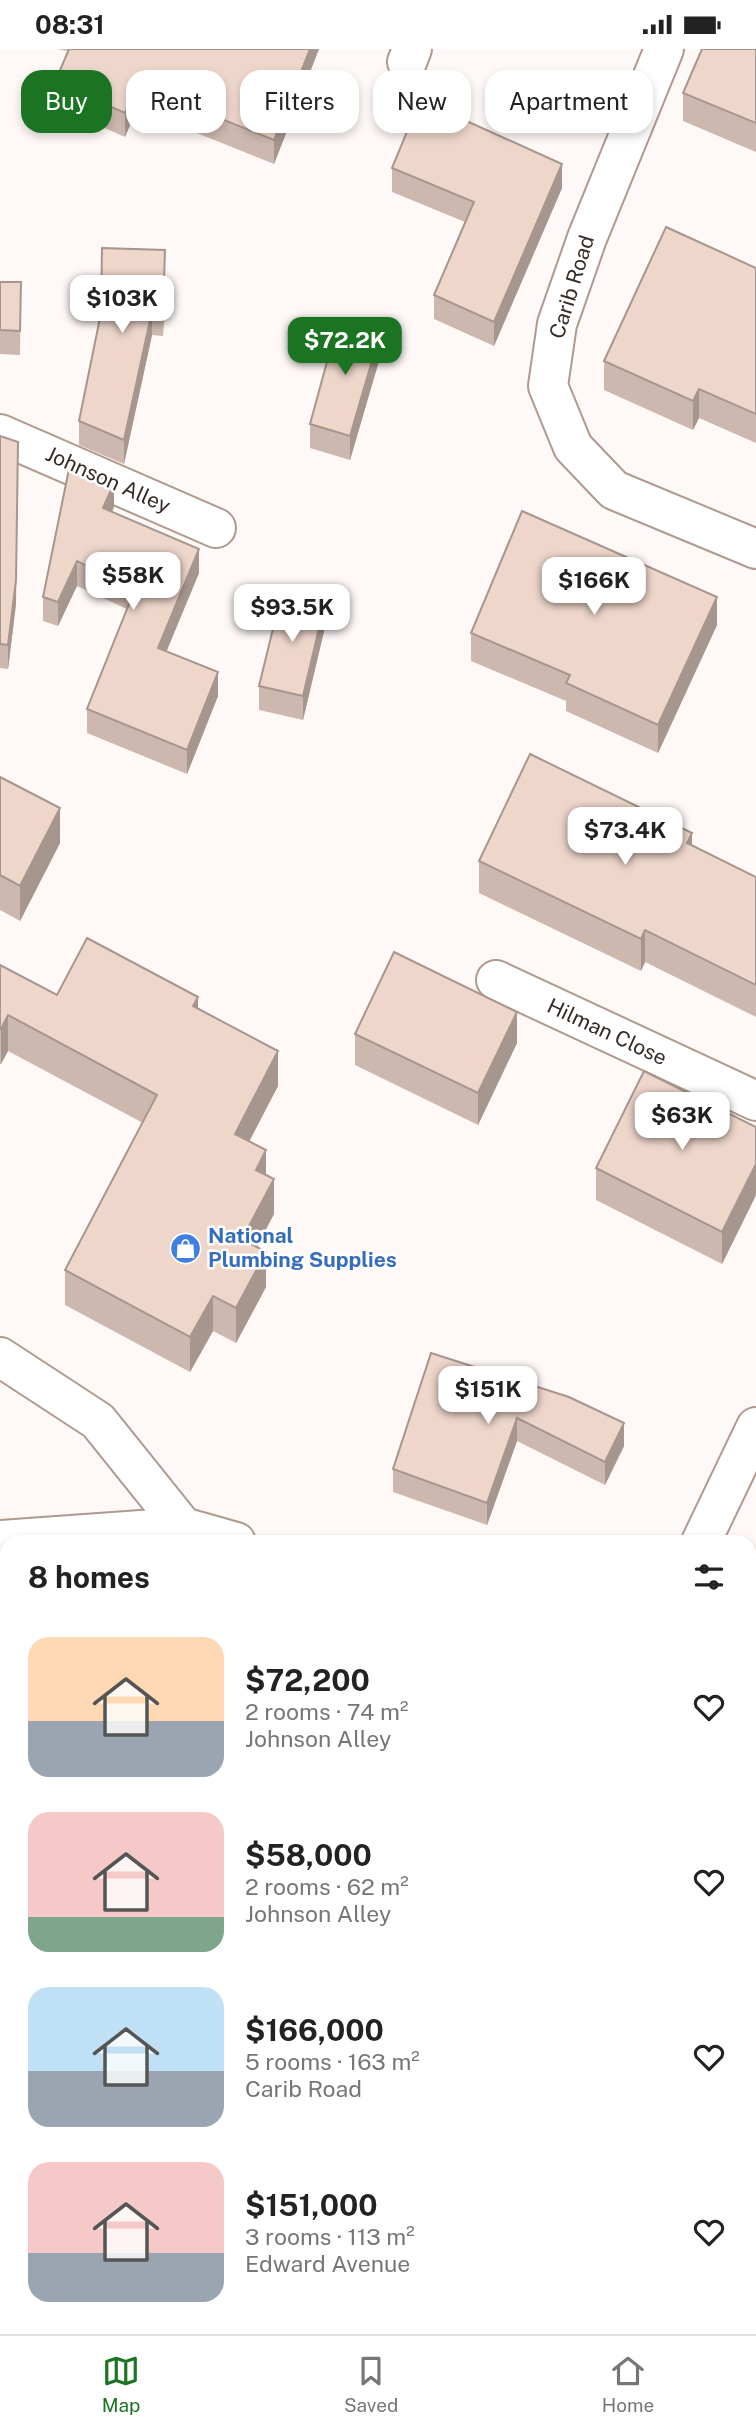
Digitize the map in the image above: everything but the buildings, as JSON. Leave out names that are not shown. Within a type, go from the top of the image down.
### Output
[{"type":"street","name":"Carib Road","points":[[664,49],[587,238],[557,324],[548,386],[573,447],[614,490],[756,549]]},
{"type":"street","name":"Johnson Alley","points":[[0,434],[216,528]]},
{"type":"street","name":"Hilman Close","points":[[496,980],[756,1101]]},
{"type":"street","points":[[0,1357],[98,1421],[183,1527]]},
{"type":"street","points":[[704,1535],[756,1427]]},
{"type":"street","points":[[70,1535],[183,1527],[211,1535]]},
{"type":"place","name":"National Plumbing Supplies","points":[[185,1248]]}]
